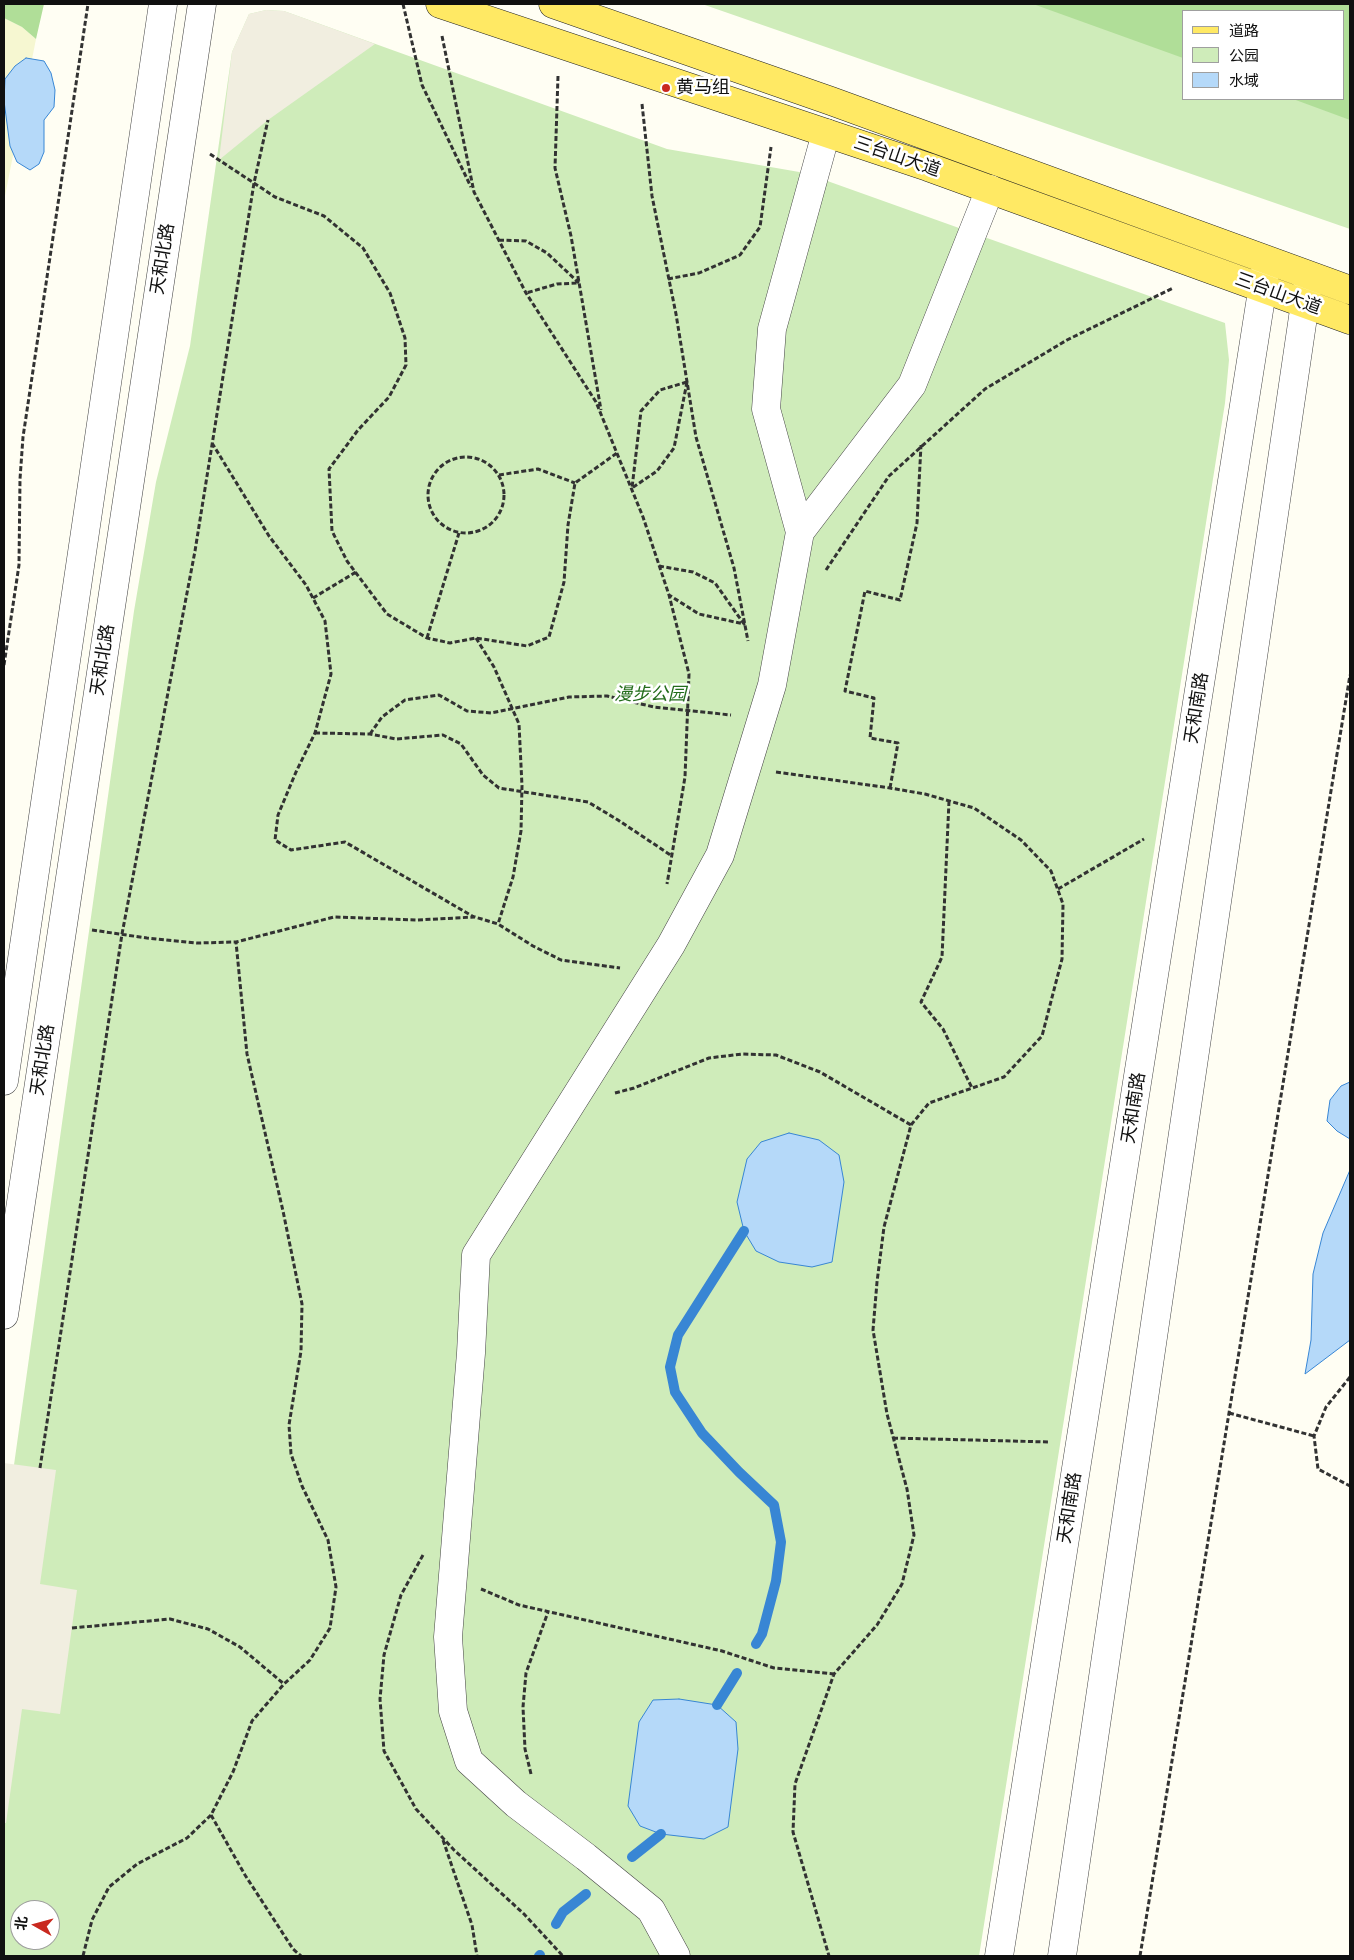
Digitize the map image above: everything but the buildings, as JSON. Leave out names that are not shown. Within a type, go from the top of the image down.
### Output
[{"type":"main road","name":"三台山大道","points":[[440,4],[990,189],[1350,320]]},
{"type":"main road","name":"三台山大道","points":[[553,4],[831,102],[1350,290]]},
{"type":"street","name":"天和北路","points":[[4,1081],[163,4]]},
{"type":"street","name":"天和北路","points":[[4,1316],[202,4]]},
{"type":"street","points":[[676,1956],[651,1910],[586,1856],[516,1804],[469,1761],[452,1712],[448,1637],[471,1353],[476,1255],[670,945],[720,855],[772,685],[800,532],[766,409],[772,329],[826,133]]},
{"type":"street","points":[[800,532],[912,385],[990,189]]},
{"type":"street","name":"天和南路","points":[[999,1956],[1264,289],[1267,260]]},
{"type":"street","points":[[1062,1956],[1309,276]]},
{"type":"path","points":[[4,665],[19,564],[23,437],[88,4]]},
{"type":"path","points":[[403,4],[422,84],[474,192],[526,293],[596,402],[643,517],[668,595],[689,674],[685,777],[667,885]]},
{"type":"path","points":[[442,33],[474,192]]},
{"type":"path","points":[[559,44],[555,168],[571,236],[602,416]]},
{"type":"path","points":[[639,71],[652,196],[696,437],[734,568],[748,643]]},
{"type":"path","points":[[668,280],[699,273],[740,254],[760,227],[766,197],[775,116]]},
{"type":"path","points":[[40,1468],[122,934],[195,551],[254,183],[268,120]]},
{"type":"path","points":[[182,136],[275,197],[324,216],[363,248],[390,293],[405,338],[406,365],[389,397],[358,430],[329,469],[332,531],[347,561],[387,614],[427,638],[450,643],[476,638],[528,646],[549,637],[564,582],[568,525],[576,483],[618,453]]},
{"type":"path","points":[[498,240],[526,241],[547,253],[579,283]]},
{"type":"path","points":[[825,572],[889,476],[985,388],[1067,340],[1116,318],[1210,269]]},
{"type":"path","points":[[526,293],[557,284],[579,283]]},
{"type":"path","points":[[632,488],[657,471],[674,448],[687,382]]},
{"type":"path","points":[[632,488],[641,411],[660,390],[687,382]]},
{"type":"path","points":[[212,442],[269,536],[306,585],[325,621],[331,674],[315,733],[278,815],[275,840],[291,850],[345,842],[475,917],[498,924],[533,946],[561,960],[652,973]]},
{"type":"path","points":[[890,788],[898,743],[870,738],[874,698],[845,691],[864,591],[900,600],[917,523],[921,445]]},
{"type":"path","points":[[455,458],[480,459],[499,475],[504,487],[504,500],[501,512],[483,530],[459,533],[447,528],[437,520],[431,509],[428,497],[435,473],[444,464],[455,458]]},
{"type":"path","points":[[499,475],[538,469],[576,483]]},
{"type":"path","points":[[427,638],[459,533]]},
{"type":"path","points":[[659,566],[693,572],[715,582],[744,624]]},
{"type":"path","points":[[313,598],[356,572]]},
{"type":"path","points":[[668,595],[698,614],[744,624]]},
{"type":"path","points":[[476,638],[494,667],[518,724],[522,792],[521,831],[513,877],[498,924]]},
{"type":"path","points":[[1140,1956],[1350,675]]},
{"type":"path","points":[[370,734],[382,717],[405,700],[439,695],[467,711],[491,713],[569,697],[607,696],[654,707],[762,718]]},
{"type":"path","points":[[315,733],[370,734],[396,740],[443,735],[461,744],[483,775],[499,788],[588,802],[672,856]]},
{"type":"path","points":[[747,768],[890,788],[974,808],[1021,840],[1051,870],[1063,904],[1062,959],[1042,1036],[1004,1077],[929,1103],[911,1125],[884,1227],[873,1330],[893,1438],[907,1490],[914,1535],[902,1584],[877,1625],[834,1674],[795,1784],[793,1832],[829,1956]]},
{"type":"path","points":[[949,801],[942,956],[921,1002],[943,1029],[972,1088]]},
{"type":"path","points":[[1058,889],[1180,818]]},
{"type":"path","points":[[64,925],[197,943],[236,942],[334,917],[417,920],[475,917]]},
{"type":"path","points":[[83,1956],[92,1920],[109,1887],[137,1864],[187,1838],[211,1815],[233,1772],[252,1722],[284,1684],[310,1660],[330,1628],[336,1587],[328,1540],[302,1486],[291,1454],[289,1425],[301,1351],[302,1304],[247,1054],[236,942]]},
{"type":"path","points":[[577,1092],[609,1095],[617,1093],[709,1058],[742,1054],[776,1055],[820,1072],[911,1125]]},
{"type":"path","points":[[1350,1377],[1326,1407],[1314,1436],[1318,1469],[1350,1486]]},
{"type":"path","points":[[1229,1413],[1314,1436]]},
{"type":"path","points":[[893,1438],[1080,1442]]},
{"type":"path","points":[[453,1578],[519,1605],[722,1651],[774,1668],[834,1674]]},
{"type":"path","points":[[531,1777],[525,1749],[523,1707],[526,1674],[548,1612]]},
{"type":"path","points":[[72,1628],[170,1619],[208,1629],[232,1642],[284,1684]]},
{"type":"path","points":[[211,1815],[245,1875],[293,1949],[301,1956]]},
{"type":"path","points":[[442,1838],[472,1926],[477,1956]]},
{"type":"green space","points":[[4,4],[44,4],[36,39],[22,27],[4,18]]},
{"type":"green space","points":[[702,4],[1350,4],[1350,229]]},
{"type":"green space","points":[[1033,4],[1350,4],[1350,120],[1296,100],[1344,100],[1344,10],[1182,10],[1182,58]]},
{"type":"green space","name":"漫步公园","points":[[266,10],[284,11],[667,149],[805,173],[1225,323],[1229,360],[1225,403],[979,1956],[4,1956],[4,1536],[134,611],[156,482],[190,346],[232,52],[249,14]]},
{"type":"green space","points":[[4,18],[22,27],[36,39],[4,201]]},
{"type":"shaded area","points":[[266,10],[284,11],[375,44],[268,120],[219,160],[232,52],[249,14]]},
{"type":"shaded area","points":[[4,1463],[56,1470],[40,1584],[77,1590],[60,1714],[22,1709],[6,1823],[4,1823]]},
{"type":"water","points":[[26,58],[44,61],[51,73],[55,90],[54,107],[44,120],[44,152],[39,164],[30,170],[17,162],[10,146],[4,101],[5,79],[15,66]]},
{"type":"water","points":[[1350,1082],[1350,1139],[1337,1131],[1327,1121],[1330,1100],[1341,1086]]},
{"type":"water","points":[[789,1133],[819,1140],[839,1155],[844,1182],[832,1262],[812,1267],[779,1262],[756,1251],[744,1231],[737,1202],[747,1159],[761,1142]]},
{"type":"water","points":[[1350,1170],[1350,1340],[1305,1374],[1311,1340],[1313,1274],[1323,1233]]},
{"type":"water","points":[[679,1699],[717,1705],[736,1722],[738,1749],[728,1827],[704,1839],[661,1834],[640,1826],[628,1806],[639,1722],[653,1700]]},
{"type":"waterway","points":[[744,1231],[678,1335],[670,1367],[675,1392],[702,1433],[774,1505],[781,1542],[776,1581],[762,1634],[756,1644]]},
{"type":"waterway","points":[[717,1705],[737,1673]]},
{"type":"waterway","points":[[632,1857],[661,1834]]},
{"type":"waterway","points":[[556,1924],[563,1912],[586,1894]]},
{"type":"place","name":"黄马组","points":[[666,88]]}]
